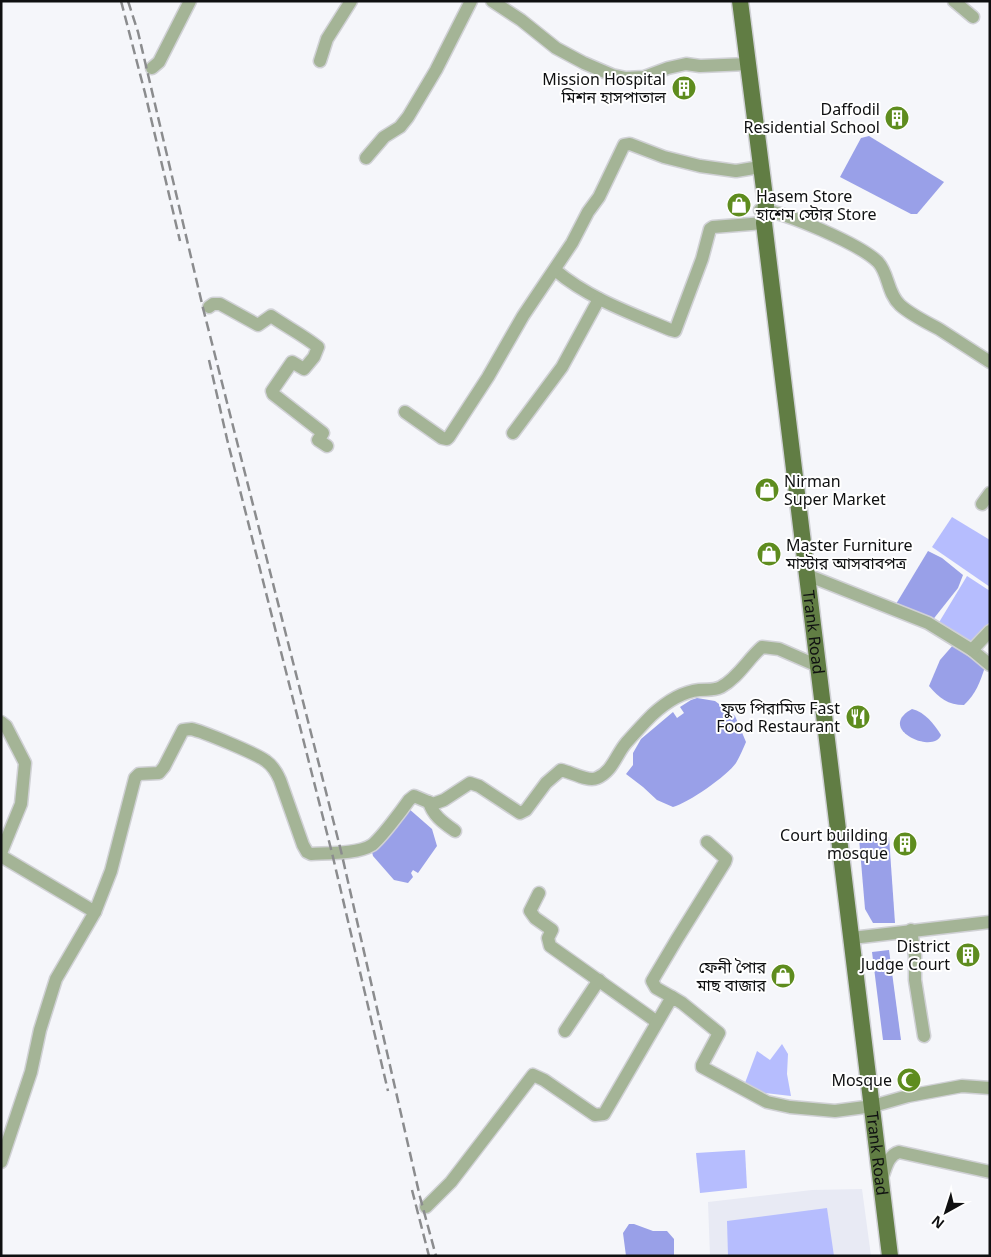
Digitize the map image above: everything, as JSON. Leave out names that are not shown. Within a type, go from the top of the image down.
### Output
[{"type":"main road","name":"Trank Road","points":[[733,1],[744,64],[764,215],[890,1256]]},
{"type":"main road","name":"Trank Road","points":[[740,1],[754,168],[764,215]]},
{"type":"street","points":[[152,68],[159,62],[190,1]]},
{"type":"street","points":[[320,61],[327,39],[352,1]]},
{"type":"street","points":[[366,158],[384,137],[400,127],[408,117],[436,70],[471,1]]},
{"type":"street","points":[[492,1],[521,20],[556,48],[612,75],[626,78],[644,78],[668,68],[686,64],[700,66],[744,64]]},
{"type":"street","points":[[954,1],[972,17]]},
{"type":"street","points":[[405,412],[442,438],[447,439],[488,377],[523,316],[572,243],[588,212],[599,197],[624,145],[630,144],[664,157],[700,166],[736,171],[754,168]]},
{"type":"street","points":[[554,270],[599,299],[675,331],[702,259],[710,230],[713,227],[764,215],[822,231],[846,242],[877,261],[886,276],[888,286],[900,305],[990,362]]},
{"type":"street","points":[[513,433],[562,367],[599,299]]},
{"type":"street","points":[[209,307],[214,304],[220,304],[258,325],[271,316],[303,334],[318,347],[314,357],[304,369],[292,362],[272,391],[272,394],[323,433],[318,440],[327,446]]},
{"type":"street","points":[[982,504],[990,493]]},
{"type":"street","points":[[807,575],[928,623],[972,650],[990,666]]},
{"type":"street","points":[[972,650],[990,631]]},
{"type":"street","points":[[1,1162],[30,1072],[40,1030],[56,979],[95,912],[111,871],[135,778],[139,774],[159,774],[184,730],[190,729],[204,734],[267,761],[275,770],[280,780],[307,852],[312,854],[363,849],[373,844],[414,796],[433,804],[444,800],[470,783],[479,786],[520,814],[526,810],[546,783],[561,770],[593,780],[608,772],[624,745],[652,715],[673,698],[686,693],[700,690],[709,691],[721,687],[738,673],[762,647],[779,650],[818,666]]},
{"type":"street","points":[[1,722],[10,733],[24,763],[21,804],[1,854],[95,912]]},
{"type":"street","points":[[429,802],[431,811],[455,831]]},
{"type":"street","points":[[707,842],[723,855],[726,859],[725,862],[652,982],[656,988],[682,1003],[720,1033],[702,1065],[705,1069],[768,1102],[790,1107],[835,1111],[873,1106],[908,1096],[962,1086],[990,1088]]},
{"type":"street","points":[[539,893],[530,911],[535,918],[552,930],[548,938],[550,946],[657,1022]]},
{"type":"street","points":[[852,938],[990,922]]},
{"type":"street","points":[[911,930],[915,956],[915,980],[924,1036]]},
{"type":"street","points":[[565,1030],[599,980]]},
{"type":"street","points":[[426,1207],[451,1182],[533,1075],[544,1080],[595,1115],[604,1114],[672,997]]},
{"type":"street","points":[[882,1178],[890,1158],[899,1152],[990,1172]]},
{"type":"shaded area","points":[[869,136],[944,182],[917,214],[911,214],[840,177],[861,138]]},
{"type":"shaded area","points":[[952,517],[990,540],[990,587],[932,547]]},
{"type":"shaded area","points":[[928,551],[942,558],[963,575],[958,588],[931,622],[896,604]]},
{"type":"shaded area","points":[[967,576],[990,591],[990,622],[969,643],[938,624]]},
{"type":"shaded area","points":[[954,644],[985,667],[975,692],[964,705],[953,704],[944,700],[929,686],[940,660]]},
{"type":"shaded area","points":[[697,698],[715,701],[735,716],[746,742],[736,763],[724,775],[697,795],[673,807],[657,800],[626,774],[633,765],[633,753],[641,739],[673,712],[677,718],[684,713],[680,707]]},
{"type":"shaded area","points":[[912,709],[929,719],[941,735],[936,740],[928,742],[919,741],[903,731],[900,724],[902,717]]},
{"type":"shaded area","points":[[408,808],[432,829],[437,846],[418,873],[413,870],[411,873],[413,877],[408,883],[394,880],[373,856],[371,848]]},
{"type":"shaded area","points":[[870,836],[889,837],[895,923],[873,923],[865,909],[859,838]]},
{"type":"shaded area","points":[[889,950],[901,1040],[883,1040],[872,952]]},
{"type":"shaded area","points":[[782,1044],[788,1054],[787,1074],[791,1096],[765,1093],[745,1083],[757,1051],[770,1060]]},
{"type":"shaded area","points":[[745,1150],[747,1188],[700,1193],[696,1153]]},
{"type":"shaded area","points":[[862,1189],[871,1256],[710,1256],[708,1202],[812,1190]]},
{"type":"shaded area","points":[[827,1208],[834,1256],[728,1256],[727,1221]]},
{"type":"shaded area","points":[[629,1224],[653,1231],[667,1231],[674,1239],[674,1256],[626,1256],[623,1233]]},
{"type":"railway","points":[[121,1],[180,241]]},
{"type":"railway","points":[[128,1],[138,32],[203,308],[341,851],[420,1197],[436,1256]]},
{"type":"railway","points":[[209,360],[227,439],[332,853],[388,1091]]},
{"type":"railway","points":[[412,1190],[429,1256]]},
{"type":"place","name":"Mission Hospital মিশন হাসপাতাল","points":[[684,88]]},
{"type":"place","name":"Daffodil Residential School","points":[[897,118]]},
{"type":"place","name":"Hasem Store হাশেম স্টোর Store","points":[[739,205]]},
{"type":"place","name":"Nirman Super Market","points":[[767,490]]},
{"type":"place","name":"Master Furniture মাস্টার আসবাবপত্র","points":[[769,554]]},
{"type":"place","name":"ফুড পিরামিড Fast Food Restaurant","points":[[858,717]]},
{"type":"place","name":"Court building mosque","points":[[905,844]]},
{"type":"place","name":"District Judge Court","points":[[968,955]]},
{"type":"place","name":"ফেনী পৈার মাছ বাজার","points":[[783,976]]},
{"type":"place","name":"Mosque","points":[[909,1080]]}]
